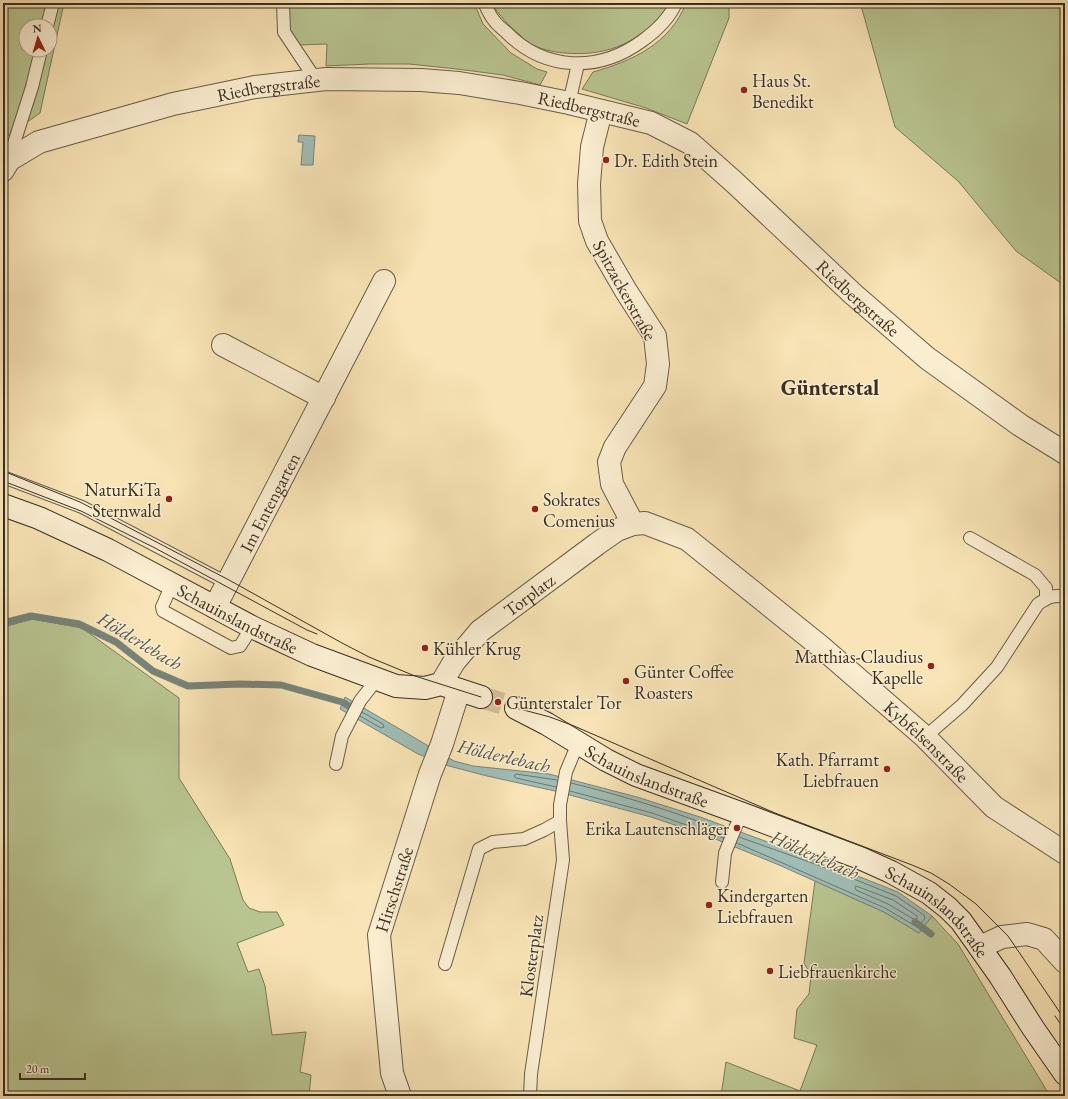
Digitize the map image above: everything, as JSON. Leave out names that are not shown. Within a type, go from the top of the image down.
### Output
[{"type":"street","name":"Riedbergstraße","points":[[6,165],[39,142],[174,104],[255,87],[316,80],[421,80],[451,83],[569,102],[651,123],[690,143],[734,182],[853,294],[927,358],[1020,425],[1065,453]]},
{"type":"street","name":"Spitzackerstraße","points":[[601,111],[592,147],[589,184],[590,221],[597,241],[654,336],[658,364],[655,386],[615,447],[609,462],[612,484],[632,524]]},
{"type":"street","name":"Im Entengarten","points":[[215,607],[384,281]]},
{"type":"street","points":[[223,345],[324,398]]},
{"type":"street","name":"Schauinslandstraße","points":[[3,505],[39,518],[108,550],[252,627],[296,648],[396,686],[413,688],[450,687],[481,697]]},
{"type":"street","name":"Kybfelsenstraße","points":[[632,524],[645,523],[687,539],[820,646],[925,737],[994,807],[1065,853]]},
{"type":"street","name":"Torplatz","points":[[450,687],[454,662],[480,631],[597,544],[617,530],[632,524]]},
{"type":"street","name":"Hirschstraße","points":[[400,1096],[392,1073],[379,935],[430,774],[442,744],[450,687]]},
{"type":"street","name":"Schauinslandstraße","points":[[516,708],[547,724],[606,760],[636,775],[740,820],[860,858],[904,878],[929,893],[948,908],[961,921],[1065,1074]]},
{"type":"street","points":[[980,947],[1002,937],[1028,934],[1044,938],[1065,962]]},
{"type":"lane","points":[[50,18],[54,3]]},
{"type":"lane","points":[[283,3],[284,32],[316,80]]},
{"type":"lane","points":[[484,3],[493,20],[513,40],[529,51],[547,59],[578,64],[607,59],[631,49],[654,32],[672,13],[676,3]]},
{"type":"lane","points":[[6,165],[32,87],[39,58]]},
{"type":"lane","points":[[569,102],[578,64]]},
{"type":"lane","points":[[3,477],[82,507],[227,583]]},
{"type":"lane","points":[[970,538],[1035,575],[1046,588],[1046,598]]},
{"type":"lane","points":[[172,584],[162,607],[163,611],[219,643],[231,648],[240,646],[252,627]]},
{"type":"lane","points":[[925,737],[962,705],[997,667],[1038,604],[1046,598],[1058,595],[1065,597]]},
{"type":"lane","points":[[336,764],[342,736],[360,701],[377,679]]},
{"type":"lane","name":"Klosterplatz","points":[[530,1096],[563,860],[560,805],[566,772],[578,743]]},
{"type":"lane","points":[[722,882],[726,854],[740,820]]},
{"type":"lane","points":[[445,964],[479,849],[493,842],[524,839],[560,821]]},
{"type":"green space","points":[[3,3],[64,3],[58,30],[58,18],[18,18],[18,58],[52,58],[40,113],[3,139]]},
{"type":"green space","points":[[288,3],[474,3],[483,24],[511,53],[537,69],[547,72],[540,85],[503,75],[409,64],[326,66],[327,44],[298,45],[288,31]]},
{"type":"green space","points":[[491,3],[670,3],[660,16],[637,37],[611,49],[581,54],[551,51],[529,43],[508,24]]},
{"type":"green space","points":[[686,3],[729,3],[729,18],[687,124],[646,108],[582,89],[593,72],[608,68],[635,56],[660,40],[670,30]]},
{"type":"green space","points":[[856,3],[1065,3],[1065,286],[1016,251],[958,181],[895,127],[862,9]]},
{"type":"green space","points":[[33,619],[82,628],[179,698],[179,778],[230,859],[243,900],[249,908],[260,912],[277,912],[284,925],[237,943],[248,972],[259,969],[265,986],[272,1035],[306,1032],[300,1072],[311,1075],[309,1096],[3,1096],[3,627]]},
{"type":"green space","points":[[815,881],[884,912],[919,933],[932,916],[958,944],[1050,1096],[721,1096],[726,1062],[800,1091],[817,1045],[794,1038],[797,1009],[809,994],[811,976],[804,963]]},
{"type":"water","points":[[299,135],[315,136],[313,165],[301,165],[303,142],[298,142]]},
{"type":"water","points":[[345,697],[454,761],[473,766],[549,774],[637,797],[700,817],[898,892],[932,916],[919,933],[884,912],[779,865],[713,838],[651,817],[555,791],[449,766],[418,754],[340,709]]},
{"type":"waterway","name":"Hölderlebach","points":[[3,623],[31,616],[79,624],[116,642],[153,671],[188,686],[239,684],[281,685],[342,702],[349,706]]},
{"type":"waterway","name":"Hölderlebach","points":[[915,922],[931,934]]},
{"type":"tunnel","points":[[481,697],[516,708]]},
{"type":"tram line","points":[[3,471],[80,502],[229,580],[369,657],[415,676],[481,697]]},
{"type":"tram line","points":[[3,481],[81,511],[155,548],[317,634]]},
{"type":"tram line","points":[[516,708],[550,717],[574,726],[775,813],[931,873],[976,904],[1008,936],[1065,1020]]},
{"type":"tram line","points":[[1055,1016],[1065,1030]]},
{"type":"place","name":"Haus St. Benedikt","points":[[744,90]]},
{"type":"place","name":"Dr. Edith Stein","points":[[606,160]]},
{"type":"place","name":"NaturKiTa Sternwald","points":[[169,499]]},
{"type":"place","name":"Sokrates Comenius","points":[[535,509]]},
{"type":"place","name":"Kühler Krug","points":[[425,648]]},
{"type":"place","name":"Matthias-Claudius Kapelle","points":[[931,666]]},
{"type":"place","name":"Günter Coffee Roasters","points":[[626,681]]},
{"type":"place","name":"Günterstaler Tor","points":[[498,702]]},
{"type":"place","name":"Kath. Pfarramt Liebfrauen","points":[[887,769]]},
{"type":"place","name":"Erika Lautenschläger","points":[[737,828]]},
{"type":"place","name":"Kindergarten Liebfrauen","points":[[709,905]]},
{"type":"place","name":"Liebfrauenkirche","points":[[770,971]]},
{"type":"district","name":"Günterstal","points":[[830,387]]}]
